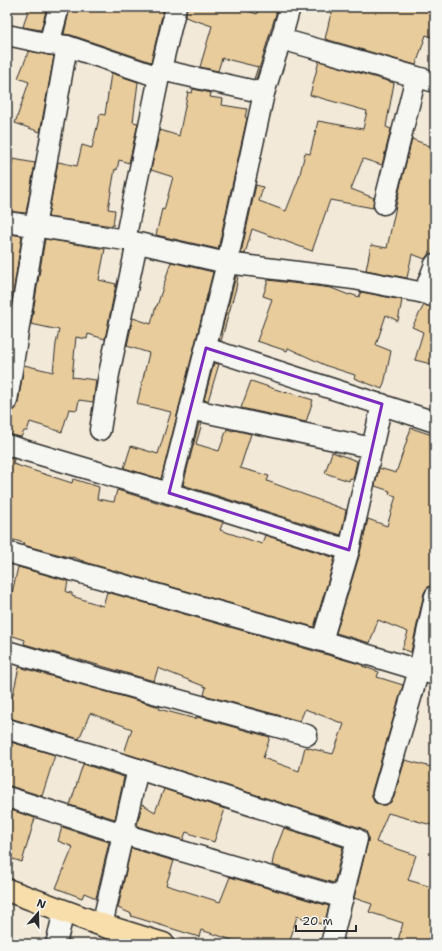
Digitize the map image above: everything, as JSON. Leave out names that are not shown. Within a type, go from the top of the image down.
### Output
[{"type":"main road","points":[[7,890],[102,925],[163,944]]},
{"type":"street","points":[[7,401],[35,227],[58,45],[59,7]]},
{"type":"street","points":[[100,430],[160,73],[176,7]]},
{"type":"street","points":[[169,493],[227,263],[264,94],[290,7]]},
{"type":"street","points":[[7,35],[58,45],[160,73],[264,94]]},
{"type":"street","points":[[281,39],[426,79],[384,204]]},
{"type":"street","points":[[7,222],[131,242],[227,263],[354,279],[430,295],[435,264]]},
{"type":"street","points":[[206,348],[435,422]]},
{"type":"street","points":[[322,641],[349,550],[382,404]]},
{"type":"street","points":[[190,409],[372,448]]},
{"type":"street","points":[[7,445],[169,493],[349,550]]},
{"type":"street","points":[[7,552],[427,672]]},
{"type":"street","points":[[383,794],[427,672],[435,596]]},
{"type":"street","points":[[7,651],[95,677],[307,735]]},
{"type":"street","points":[[7,729],[357,839],[331,944]]},
{"type":"street","points":[[102,925],[138,769]]},
{"type":"street","points":[[7,797],[123,834],[343,898]]},
{"type":"street","points":[[56,944],[64,911]]},
{"type":"highlighted area","points":[[206,348],[382,404],[349,550],[169,493]]},
{"type":"building","points":[[29,7],[47,7],[41,30],[23,27]]},
{"type":"building","points":[[70,7],[164,7],[151,62],[64,34]]},
{"type":"building","points":[[187,7],[236,7],[257,14],[259,7],[278,7],[256,79],[254,79],[258,67],[222,58],[218,71],[200,67],[212,26],[185,17]]},
{"type":"building","points":[[335,7],[435,7],[435,38],[426,35],[416,65],[325,39],[331,13],[333,13]]},
{"type":"building","points":[[29,51],[54,56],[40,132],[15,123],[29,82],[18,78]]},
{"type":"building","points":[[319,61],[394,83],[386,127],[391,129],[382,165],[363,159],[351,189],[374,198],[373,208],[330,200],[312,251],[252,229],[245,254],[241,253],[256,185],[263,187],[259,201],[286,211],[299,178],[305,153],[310,154],[318,121],[363,129],[367,111],[310,95]]},
{"type":"building","points":[[111,73],[138,82],[133,122],[138,123],[129,163],[119,160],[117,170],[115,169],[108,209],[115,210],[113,226],[48,217],[58,162],[77,166],[82,145],[92,148],[100,114],[105,115]]},
{"type":"building","points":[[193,89],[211,93],[210,97],[223,99],[222,105],[247,109],[245,117],[247,118],[218,249],[156,235],[162,209],[164,210],[173,177],[151,170],[160,130],[179,136],[188,92],[192,93]]},
{"type":"building","points":[[412,139],[435,148],[435,253],[428,255],[425,259],[412,254],[407,278],[366,270],[371,245],[387,248]]},
{"type":"building","points":[[13,159],[35,163],[26,213],[7,211],[7,189]]},
{"type":"building","points":[[9,234],[22,236],[9,319],[7,319],[7,245]]},
{"type":"building","points":[[45,239],[105,249],[99,280],[116,284],[105,339],[88,334],[87,339],[76,337],[72,377],[96,380],[93,402],[79,400],[77,410],[69,409],[62,432],[30,422],[27,431],[24,431],[21,437],[7,434],[7,412],[11,412],[16,409],[24,365],[53,372],[59,330],[31,324]]},
{"type":"building","points":[[171,262],[213,272],[161,479],[124,468],[131,446],[158,454],[171,412],[137,404],[149,353],[127,346],[133,318],[151,324]]},
{"type":"building","points":[[236,276],[238,276],[236,288],[221,341],[219,340]]},
{"type":"building","points":[[268,280],[331,288],[359,297],[361,292],[402,300],[398,321],[386,315],[376,345],[391,351],[382,389],[354,378],[355,375],[327,366],[288,348],[287,351],[257,341],[272,299],[263,296]]},
{"type":"building","points":[[424,305],[435,308],[435,365],[415,360],[423,332],[412,327]]},
{"type":"building","points":[[214,363],[219,364],[208,401],[204,400]]},
{"type":"building","points":[[251,381],[313,400],[306,422],[241,408]]},
{"type":"building","points":[[199,423],[202,423],[196,444],[219,451],[227,429],[251,434],[240,468],[269,476],[267,481],[346,510],[341,535],[183,485]]},
{"type":"building","points":[[411,428],[435,436],[435,585],[431,585],[424,593],[411,652],[402,649],[408,632],[378,620],[370,643],[336,633],[360,553],[368,519],[387,526],[396,496],[389,494],[390,491],[375,486],[379,468],[396,473]]},
{"type":"building","points":[[332,452],[357,461],[353,479],[350,478],[349,481],[325,473]]},
{"type":"building","points":[[7,457],[14,459],[13,464],[72,483],[73,479],[99,487],[97,499],[114,502],[117,490],[223,522],[220,530],[262,544],[265,535],[335,558],[314,627],[91,564],[72,557],[23,545],[24,543],[7,538]]},
{"type":"building","points":[[18,567],[68,581],[66,592],[72,593],[72,596],[103,606],[107,592],[363,665],[362,666],[379,672],[377,677],[403,685],[372,791],[372,796],[374,802],[379,805],[386,805],[391,802],[394,797],[405,760],[435,768],[435,826],[388,813],[376,842],[416,855],[408,880],[435,888],[435,917],[427,944],[397,944],[403,923],[369,912],[372,904],[354,898],[368,841],[366,831],[361,828],[124,753],[132,729],[90,713],[79,739],[7,718],[7,697],[12,699],[19,667],[160,707],[159,709],[196,719],[197,717],[270,737],[263,758],[299,771],[305,747],[333,754],[344,724],[305,709],[300,721],[204,695],[206,687],[158,668],[154,681],[24,644],[25,640],[7,634],[7,591],[12,593]]},
{"type":"building","points":[[7,741],[55,755],[42,796],[7,786]]},
{"type":"building","points":[[83,764],[124,777],[115,819],[70,805]]},
{"type":"building","points":[[164,789],[225,809],[214,842],[186,832],[183,840],[137,826],[142,804],[155,812]]},
{"type":"building","points":[[8,809],[35,818],[22,862],[7,857]]},
{"type":"building","points":[[62,827],[109,842],[96,898],[84,893],[82,898],[56,888],[73,847],[58,841]]},
{"type":"building","points":[[284,828],[343,847],[334,883],[272,865],[274,854]]},
{"type":"building","points":[[131,848],[174,861],[166,885],[220,902],[230,877],[329,906],[324,925],[297,916],[289,944],[245,944],[201,930],[199,937],[131,916],[132,914],[118,908]]}]
